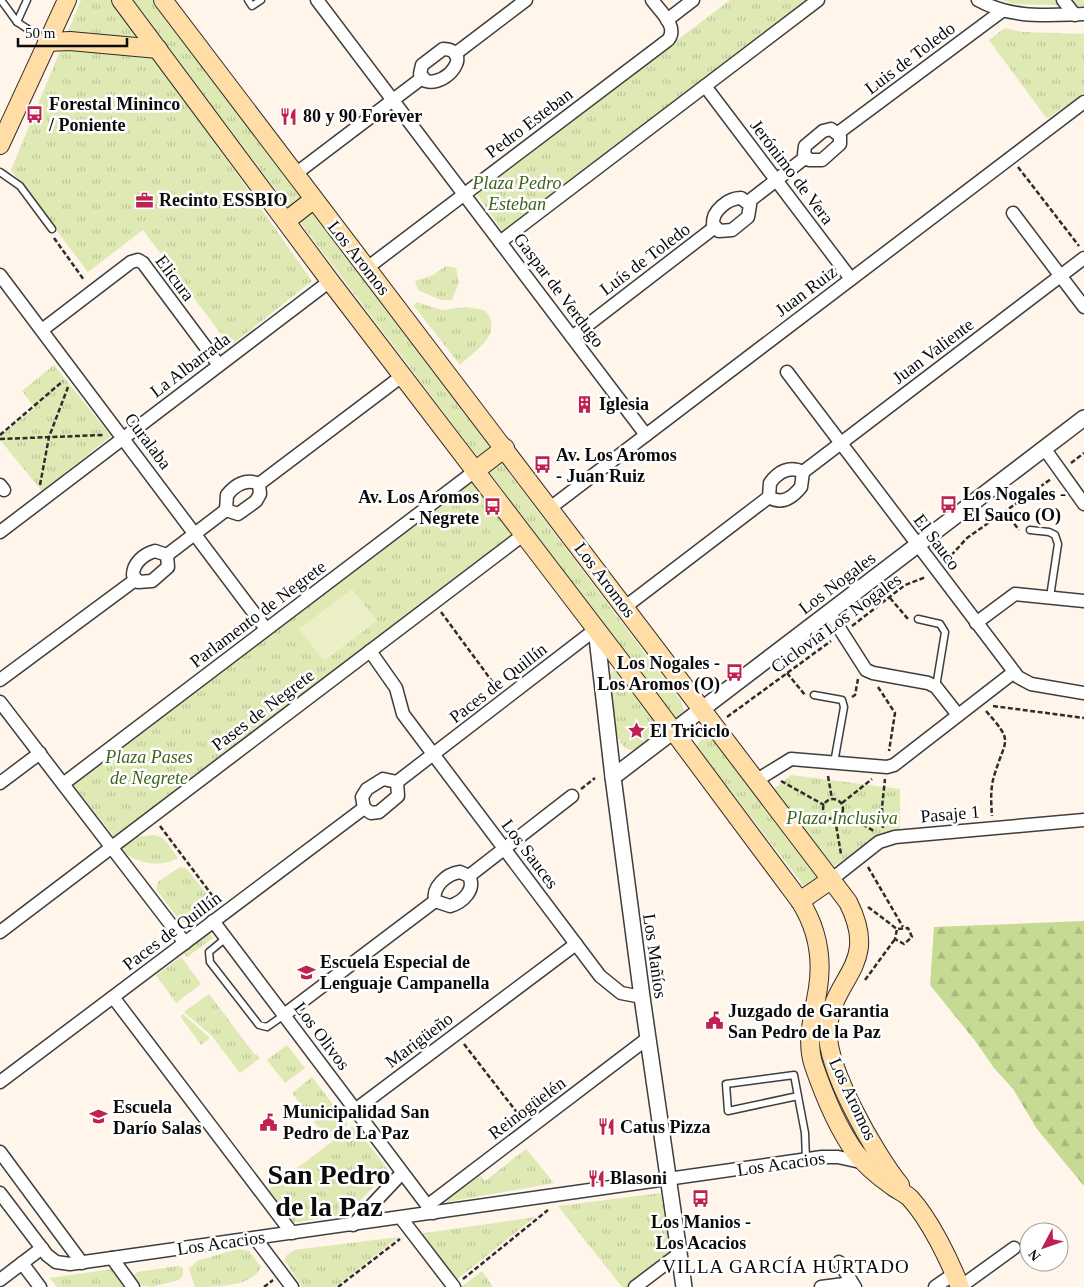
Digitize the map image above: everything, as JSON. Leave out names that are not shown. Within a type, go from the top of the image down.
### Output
[{"type":"main road","points":[[0,145],[67,0]]},
{"type":"main road","name":"Los Aromos","points":[[121,0],[330,281],[596,629],[800,901],[813,925],[820,956],[818,988],[810,1027],[814,1065],[838,1121],[851,1145],[865,1164]]},
{"type":"main road","name":"Los Aromos","points":[[163,0],[313,200],[505,448],[715,726],[762,776],[838,874],[853,911],[859,941],[855,964],[836,1000],[830,1016],[829,1047],[840,1079],[863,1126],[887,1167],[909,1197]]},
{"type":"main road","points":[[48,42],[70,41],[158,49]]},
{"type":"main road","points":[[286,221],[313,200]]},
{"type":"main road","points":[[475,471],[505,448]]},
{"type":"main road","points":[[800,901],[838,874]]},
{"type":"main road","name":"Los Acacios","points":[[865,1164],[890,1185],[909,1197],[933,1233],[958,1280]]},
{"type":"street","points":[[455,54],[526,0]]},
{"type":"street","points":[[652,0],[667,20],[693,0]]},
{"type":"street","points":[[500,242],[818,0]]},
{"type":"street","points":[[978,0],[1002,11],[1022,15],[1079,15]]},
{"type":"street","points":[[1063,0],[1079,15]]},
{"type":"street","name":"Gaspar de Verdugo","points":[[321,2],[646,435]]},
{"type":"street","name":"Luis de Toledo","points":[[748,202],[806,157],[805,146],[823,131],[831,129],[838,133],[1002,11]]},
{"type":"street","name":"Pedro Esteban","points":[[367,268],[668,40],[672,30],[667,20]]},
{"type":"street","points":[[448,49],[455,54],[458,61],[456,66],[440,80],[431,83],[422,78],[422,65],[439,50],[448,49]]},
{"type":"street","points":[[294,175],[422,78]]},
{"type":"street","name":"Jerónimo de Vera","points":[[705,86],[851,279]]},
{"type":"street","name":"Juan Ruiz","points":[[550,508],[1084,102]]},
{"type":"street","points":[[806,157],[814,162],[822,160],[840,144],[838,133]]},
{"type":"street","points":[[736,198],[748,202],[751,209],[748,217],[732,230],[724,232],[715,227],[714,216],[724,205],[736,198]]},
{"type":"street","points":[[1013,213],[1084,307]]},
{"type":"street","name":"Luís de Toledo","points":[[572,337],[715,227]]},
{"type":"street","name":"Juan Valiente","points":[[625,606],[769,498],[783,501],[797,492],[803,482],[803,472],[1084,258]]},
{"type":"street","name":"Elicura","points":[[42,330],[131,262],[140,261],[219,366]]},
{"type":"street","name":"Curalaba","points":[[0,275],[266,629]]},
{"type":"street","name":"La Albarrada","points":[[0,532],[330,281]]},
{"type":"street","name":"El Sauco","points":[[787,372],[1014,672],[1031,684],[1084,693]]},
{"type":"street","points":[[167,555],[226,510],[227,495],[235,487],[245,482],[258,484],[402,376]]},
{"type":"street","name":"Los Nogales","points":[[613,777],[1084,418]]},
{"type":"street","points":[[1044,448],[1084,504]]},
{"type":"street","points":[[769,498],[770,483],[778,474],[792,469],[803,472]]},
{"type":"street","name":"Parlamento de Negrete","points":[[63,784],[475,471]]},
{"type":"street","points":[[226,510],[238,514],[256,502],[260,494],[258,484]]},
{"type":"street","name":"Pases de Negrete","points":[[0,932],[523,534]]},
{"type":"street","points":[[135,580],[133,570],[135,565],[146,555],[155,551],[167,555]]},
{"type":"street","points":[[135,580],[143,584],[152,581],[168,567],[167,555]]},
{"type":"street","points":[[0,680],[135,580]]},
{"type":"street","points":[[976,623],[1015,594],[1084,602]]},
{"type":"street","points":[[829,612],[867,669],[928,683],[936,687],[958,715]]},
{"type":"street","name":"Paces de Quillín","points":[[397,782],[596,629]]},
{"type":"street","name":"Los Mañíos","points":[[596,629],[642,998],[670,1180],[684,1287]]},
{"type":"street","name":"Los Sauces","points":[[370,651],[396,688],[403,714],[606,983],[621,992],[642,998]]},
{"type":"street","points":[[762,776],[791,759],[886,767],[894,765],[1014,672]]},
{"type":"street","points":[[0,702],[185,943]]},
{"type":"street","points":[[0,783],[40,753]]},
{"type":"street","points":[[383,779],[397,782],[398,796],[382,810],[371,813],[364,808],[362,797],[367,789],[383,779]]},
{"type":"street","points":[[469,876],[572,796]]},
{"type":"street","name":"Paces de Quillín","points":[[0,1082],[364,808]]},
{"type":"street","name":"Pasaje 1","points":[[838,874],[887,839],[1084,820]]},
{"type":"street","points":[[284,1016],[435,902],[436,887],[449,876],[460,872],[469,876]]},
{"type":"street","points":[[435,902],[445,906],[458,903],[471,889],[469,876]]},
{"type":"street","name":"Los Olivos","points":[[213,921],[430,1210]]},
{"type":"street","name":"Marigüeño","points":[[355,1110],[576,944]]},
{"type":"street","points":[[113,997],[292,1233]]},
{"type":"street","name":"Reinogüelén","points":[[430,1210],[529,1128],[648,1038]]},
{"type":"street","points":[[0,1152],[82,1262]]},
{"type":"street","name":"Los Acacios","points":[[0,1193],[42,1248],[56,1262],[63,1264],[402,1218],[430,1210],[568,1194],[806,1160],[838,1157],[865,1164]]},
{"type":"street","points":[[353,1224],[402,1173]]},
{"type":"street","points":[[402,1218],[454,1287]]},
{"type":"street","points":[[255,1238],[292,1287]]},
{"type":"street","points":[[0,1280],[42,1248]]},
{"type":"street","points":[[935,1287],[958,1280],[1014,1248]]},
{"type":"street","points":[[635,1287],[680,1253]]},
{"type":"street","points":[[112,1258],[133,1287]]},
{"type":"street","points":[[821,1287],[854,1285],[839,1262]]},
{"type":"street","points":[[22,1263],[40,1287]]},
{"type":"lane","points":[[1,0],[17,22],[48,42]]},
{"type":"lane","points":[[17,22],[27,0]]},
{"type":"lane","points":[[248,0],[252,6],[261,0]]},
{"type":"lane","points":[[0,172],[20,186],[52,229]]},
{"type":"lane","points":[[1030,530],[1048,532],[1055,535],[1058,544],[1050,597]]},
{"type":"lane","points":[[918,619],[940,624],[944,627],[945,632],[936,687]]},
{"type":"lane","points":[[814,695],[842,700],[844,706],[830,762]]},
{"type":"lane","points":[[226,938],[209,952],[210,962],[259,1026],[267,1027],[284,1016]]},
{"type":"lane","points":[[798,1096],[728,1111],[726,1084],[794,1075],[798,1096],[805,1133],[806,1160]]},
{"type":"path","points":[[1011,158],[1084,253]]},
{"type":"path","points":[[52,229],[55,242],[93,291]]},
{"type":"path","points":[[0,435],[74,372]]},
{"type":"path","points":[[36,505],[49,436],[74,372]]},
{"type":"path","points":[[0,439],[103,435],[124,438]]},
{"type":"path","name":"Ciclovía Los Nogales","points":[[715,726],[843,633],[905,585],[923,580],[948,559],[967,538],[1084,453]]},
{"type":"path","points":[[1005,512],[1023,534],[1027,534],[1030,530]]},
{"type":"path","points":[[890,598],[907,619],[918,619]]},
{"type":"path","points":[[434,603],[505,699]]},
{"type":"path","points":[[842,700],[849,700],[855,694],[860,673],[867,669],[895,713],[886,767],[882,807],[882,828],[887,839]]},
{"type":"path","points":[[787,673],[804,695],[814,695]]},
{"type":"path","points":[[992,828],[991,790],[995,772],[1004,753],[1006,740],[1003,730],[984,709],[994,706],[1084,718]]},
{"type":"path","points":[[830,762],[832,799]]},
{"type":"path","points":[[842,803],[886,767]]},
{"type":"path","points":[[762,776],[824,805]]},
{"type":"path","points":[[572,796],[595,778]]},
{"type":"path","points":[[832,799],[842,803]]},
{"type":"path","points":[[824,805],[832,799]]},
{"type":"path","points":[[842,803],[843,813]]},
{"type":"path","points":[[824,805],[825,815],[835,819]]},
{"type":"path","points":[[843,813],[887,839]]},
{"type":"path","points":[[835,819],[843,813]]},
{"type":"path","points":[[153,816],[225,912]]},
{"type":"path","points":[[835,819],[838,874]]},
{"type":"path","points":[[861,856],[903,926],[911,932],[912,937],[904,944],[895,939]]},
{"type":"path","points":[[866,906],[898,929]]},
{"type":"path","points":[[863,983],[895,939],[898,929],[903,926]]},
{"type":"path","points":[[456,1034],[529,1128]]},
{"type":"path","points":[[454,1287],[568,1194]]},
{"type":"path","points":[[338,1287],[411,1230]]},
{"type":"green space","name":"Recinto ESSBIO","points":[[81,0],[114,0],[312,281],[230,346],[143,230],[88,272],[11,170]]},
{"type":"green space","points":[[132,0],[152,0],[681,701],[684,711],[675,718]]},
{"type":"green space","name":"Plaza Pedro Esteban","points":[[730,0],[809,0],[505,235],[476,193]]},
{"type":"green space","points":[[1002,0],[1084,0],[1084,6],[1014,4]]},
{"type":"green space","points":[[1005,28],[1023,32],[1084,34],[1084,93],[1047,119],[989,40]]},
{"type":"green space","points":[[446,266],[456,268],[459,282],[452,300],[441,300],[418,290],[415,281],[433,275]]},
{"type":"green space","points":[[416,302],[442,310],[466,307],[484,310],[490,318],[492,326],[490,333],[486,341],[460,365],[414,306]]},
{"type":"green space","points":[[54,365],[111,436],[42,491],[0,440],[0,436],[35,408],[22,391]]},
{"type":"green space","name":"Plaza Pases de Negrete","points":[[475,478],[515,532],[115,838],[72,783]]},
{"type":"green space","points":[[352,589],[377,621],[324,661],[299,629]]},
{"type":"green space","points":[[615,670],[656,722],[656,732],[650,740],[632,750],[625,747],[620,741],[613,720],[609,678]]},
{"type":"green space","points":[[711,727],[818,877],[804,886],[696,746]]},
{"type":"green space","name":"Plaza Inclusiva","points":[[791,775],[900,789],[900,829],[880,836],[834,866],[773,790]]},
{"type":"green space","points":[[154,835],[163,838],[178,858],[164,863],[149,863],[135,859],[123,851],[122,846],[135,837]]},
{"type":"green space","points":[[180,867],[186,868],[210,898],[210,905],[188,922],[181,922],[156,889],[158,882]]},
{"type":"green space","points":[[1084,921],[1084,1186],[1037,1129],[1013,1089],[994,1068],[976,1042],[930,985],[934,927]]},
{"type":"green space","points":[[209,933],[213,938],[187,957],[183,952]]},
{"type":"green space","points":[[181,957],[201,984],[176,1003],[156,975]]},
{"type":"green space","points":[[209,994],[255,1055],[260,1058],[240,1073],[212,1036],[184,1012]]},
{"type":"green space","points":[[183,1014],[210,1038],[201,1045],[180,1016]]},
{"type":"green space","points":[[287,1045],[305,1068],[285,1083],[267,1060]]},
{"type":"green space","points":[[312,1077],[348,1124],[328,1140],[292,1093]]},
{"type":"green space","points":[[354,1125],[389,1171],[347,1214],[293,1223],[268,1190]]},
{"type":"green space","points":[[526,1149],[554,1183],[436,1204],[477,1172],[485,1181]]},
{"type":"green space","points":[[661,1193],[670,1254],[628,1287],[622,1287],[558,1206]]},
{"type":"green space","points":[[535,1217],[455,1281],[418,1234]]},
{"type":"green space","points":[[399,1237],[335,1287],[302,1287],[285,1261],[286,1256],[294,1250]]},
{"type":"green space","points":[[238,1249],[249,1251],[261,1267],[256,1274],[250,1279],[233,1284],[195,1287],[189,1269],[197,1261]]},
{"type":"green space","points":[[178,1266],[183,1268],[183,1275],[179,1280],[152,1287],[143,1286],[134,1276],[137,1272]]},
{"type":"green space","points":[[112,1269],[126,1287],[57,1287],[50,1278]]},
{"type":"green space","points":[[482,1271],[493,1287],[461,1287]]},
{"type":"place","name":"Forestal Mininco / Poniente","points":[[35,114]]},
{"type":"place","name":"80 y 90 Forever","points":[[289,116]]},
{"type":"place","name":"Recinto ESSBIO","points":[[145,200]]},
{"type":"place","name":"Iglesia","points":[[585,404]]},
{"type":"place","name":"Av. Los Aromos - Juan Ruiz","points":[[542,465]]},
{"type":"place","name":"Los Nogales - El Sauco (O)","points":[[949,504]]},
{"type":"place","name":"Av. Los Aromos - Negrete","points":[[493,507]]},
{"type":"place","name":"Los Nogales - Los Aromos (O)","points":[[734,673]]},
{"type":"place","name":"El Triciclo","points":[[636,731]]},
{"type":"place","name":"Escuela Especial de Lenguaje Campanella","points":[[306,972]]},
{"type":"place","name":"Juzgado de Garantia San Pedro de la Paz","points":[[714,1021]]},
{"type":"place","name":"Escuela Darío Salas","points":[[99,1117]]},
{"type":"place","name":"Municipalidad San Pedro de La Paz","points":[[269,1122]]},
{"type":"place","name":"Catus Pizza","points":[[606,1127]]},
{"type":"place","name":"Blasoni","points":[[596,1178]]},
{"type":"place","name":"Los Manios - Los Acacios","points":[[701,1199]]},
{"type":"district","name":"San Pedro de la Paz","points":[[329,1190]]},
{"type":"district","name":"VILLA GARCÍA HURTADO","points":[[786,1266]]}]
